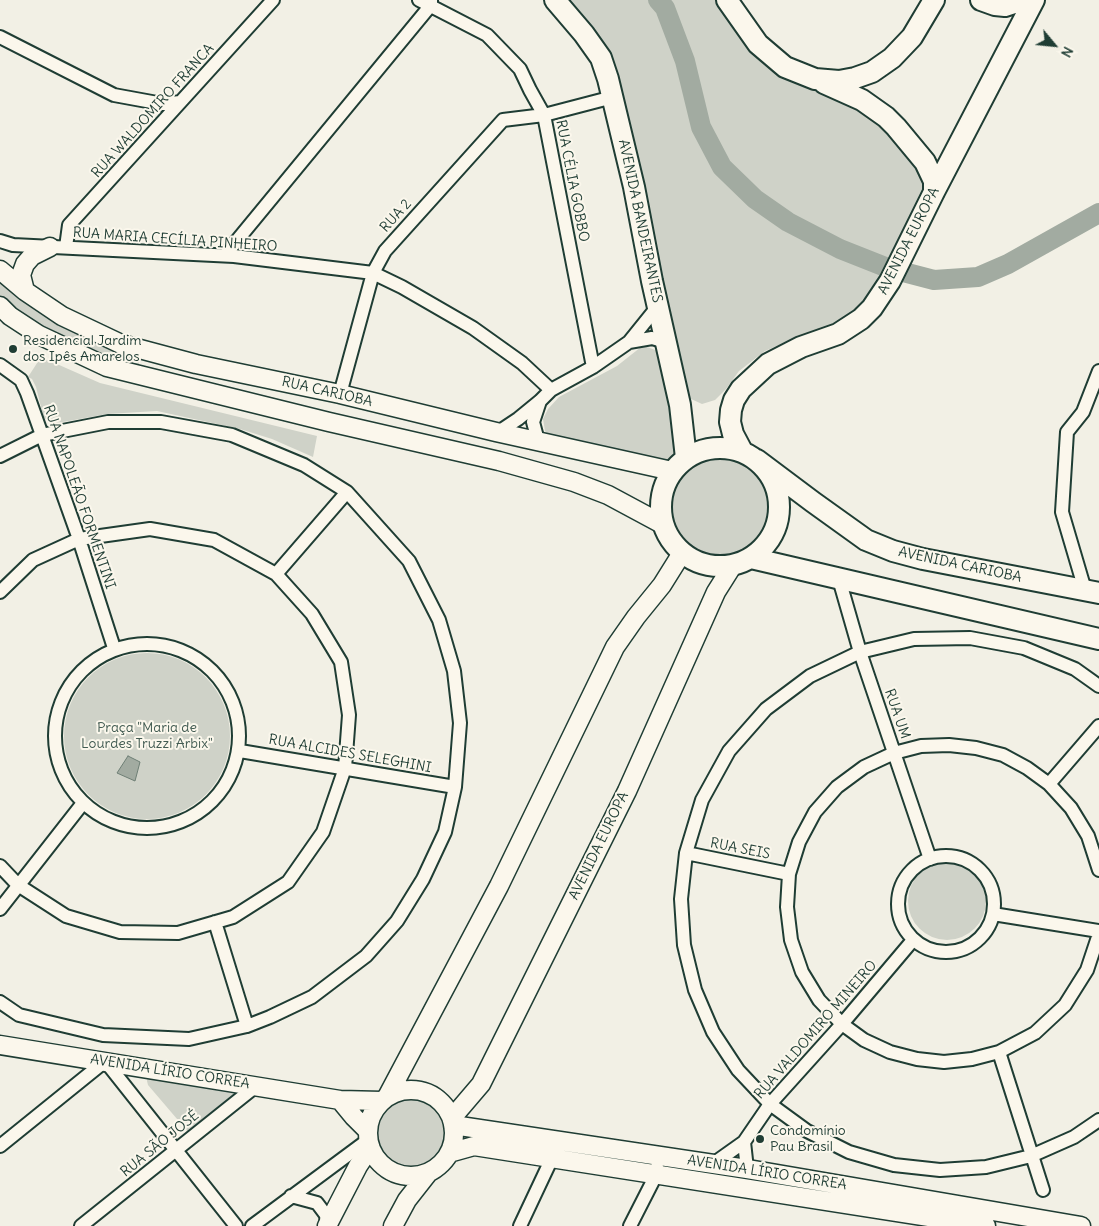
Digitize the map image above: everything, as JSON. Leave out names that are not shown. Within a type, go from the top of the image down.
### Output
[{"type":"main road","name":"AVENIDA BANDEIRANTES","points":[[555,0],[584,34],[601,58],[613,97],[680,405],[679,465]]},
{"type":"main road","points":[[727,0],[758,44],[785,67],[862,100],[886,117],[925,162],[934,181],[934,192]]},
{"type":"main road","points":[[815,79],[839,81],[855,78],[882,66],[902,50],[934,0]]},
{"type":"main road","points":[[981,0],[995,6],[1005,6],[1023,0]]},
{"type":"main road","name":"AVENIDA EUROPA","points":[[750,456],[733,434],[730,422],[734,400],[752,377],[775,360],[801,347],[838,334],[861,319],[872,308],[890,281],[1034,0]]},
{"type":"main road","points":[[25,291],[22,269],[32,256],[58,247]]},
{"type":"main road","name":"RUA CARIOBA","points":[[0,270],[25,291],[62,316],[121,344],[196,364],[340,394],[542,442],[679,465]]},
{"type":"main road","name":"RUA CARIOBA","points":[[0,306],[14,318],[47,339],[107,367],[499,461],[574,482],[608,495],[662,524]]},
{"type":"main road","points":[[138,374],[145,366],[146,355],[144,350]]},
{"type":"main road","points":[[742,562],[765,546],[775,529],[779,511],[778,492],[770,474],[750,456],[728,448],[713,448],[699,451],[679,465],[663,488],[660,506],[662,524],[670,540],[682,553],[697,562],[715,567],[742,562],[839,579],[1099,640]]},
{"type":"main road","name":"AVENIDA CARIOBA","points":[[750,456],[866,540],[893,551],[923,560],[1092,591]]},
{"type":"main road","points":[[327,1226],[358,1166],[369,1140],[370,1120],[374,1110],[384,1099],[499,886],[615,647],[662,585],[682,553]]},
{"type":"main road","name":"AVENIDA EUROPA","points":[[452,1122],[481,1084],[627,791],[716,592],[742,562]]},
{"type":"main road","name":"AVENIDA LÍRIO CORREA","points":[[0,1045],[340,1100],[384,1099]]},
{"type":"main road","points":[[340,1100],[369,1140],[377,1160],[388,1170],[401,1175],[415,1176],[429,1172],[441,1164],[449,1153],[454,1139],[452,1122],[446,1107],[436,1098],[424,1092],[412,1090],[399,1091],[384,1099]]},
{"type":"main road","name":"AVENIDA LÍRIO CORREA","points":[[452,1122],[659,1157],[748,1169],[982,1221]]},
{"type":"main road","name":"AVENIDA LÍRIO CORREA","points":[[449,1153],[474,1146],[982,1221],[1081,1226]]},
{"type":"main road","points":[[394,1226],[407,1200],[429,1172]]},
{"type":"street","name":"RUA WALDOMIRO FRANCA","points":[[58,247],[69,225],[273,0]]},
{"type":"street","points":[[225,255],[427,2]]},
{"type":"street","name":"RUA CÉLIA GOBBO","points":[[427,2],[487,36],[520,69],[544,115],[593,366]]},
{"type":"street","points":[[0,37],[114,95],[163,104],[180,102]]},
{"type":"street","name":"RUA 2","points":[[340,394],[373,273],[385,251],[502,120],[544,115],[613,97]]},
{"type":"street","name":"RUA MARIA CECÍLIA PINHEIRO","points":[[0,241],[13,245],[225,255],[373,273],[402,287],[473,328],[522,363],[551,390]]},
{"type":"street","points":[[496,432],[503,430],[551,390],[593,366],[629,342],[658,306]]},
{"type":"street","points":[[629,342],[652,338],[666,342]]},
{"type":"street","name":"RUA NAPOLEÃO FORMENTINI","points":[[0,365],[21,380],[42,435],[114,648]]},
{"type":"street","points":[[1092,591],[1062,512],[1067,432],[1083,412],[1099,371]]},
{"type":"street","points":[[540,401],[534,422],[537,437],[542,442]]},
{"type":"street","points":[[0,456],[42,435],[108,422],[161,422],[232,435],[304,465],[347,492],[409,561],[439,620],[454,670],[460,723],[455,787],[446,832],[423,879],[397,921],[366,956],[312,997],[247,1026],[188,1039],[103,1035],[19,1014],[0,1002]]},
{"type":"street","points":[[276,574],[347,492]]},
{"type":"street","points":[[0,592],[33,560],[78,540],[150,529],[214,540],[276,574],[312,614],[341,662],[349,715],[345,768],[324,832],[288,882],[233,917],[178,933],[120,932],[66,916],[18,885],[0,866]]},
{"type":"street","name":"RUA UM","points":[[839,579],[860,652],[930,859]]},
{"type":"street","points":[[1099,686],[1075,669],[1024,648],[970,638],[914,639],[860,652],[810,676],[766,709],[729,751],[702,800],[686,853],[681,899],[684,945],[695,990],[713,1032],[738,1070],[770,1104],[816,1136],[849,1152],[894,1165],[940,1170],[986,1167],[1032,1156],[1074,1137],[1099,1120]]},
{"type":"street","points":[[139,644],[168,646],[195,657],[217,675],[232,700],[239,728],[240,751],[227,783],[208,806],[184,821],[157,828],[128,827],[101,817],[83,803],[63,775],[55,746],[57,717],[68,689],[86,667],[114,648],[139,644]]},
{"type":"street","points":[[1049,784],[1099,726]]},
{"type":"street","points":[[993,914],[1099,933],[1087,970],[1065,1005],[1035,1033],[999,1052],[972,1059],[944,1062],[917,1059],[890,1052],[873,1044],[842,1024],[819,1000],[802,972],[790,940],[786,907],[789,874],[799,842],[815,812],[837,787],[864,767],[894,753],[921,746],[940,745],[976,748],[1002,755],[1049,784],[1071,808],[1088,836],[1099,870]]},
{"type":"street","name":"RUA ALCIDES SELEGHINI","points":[[240,751],[455,787]]},
{"type":"street","points":[[0,909],[83,803]]},
{"type":"street","name":"RUA SEIS","points":[[686,853],[789,874]]},
{"type":"street","points":[[944,856],[958,857],[972,863],[990,885],[994,899],[993,914],[988,927],[979,939],[967,947],[954,952],[939,952],[926,948],[914,940],[904,929],[899,916],[900,888],[907,876],[917,865],[930,859],[944,856]]},
{"type":"street","points":[[215,922],[247,1026]]},
{"type":"street","name":"RUA VALDOMIRO MINEIRO","points":[[713,1164],[744,1142],[770,1104],[914,940]]},
{"type":"street","points":[[999,1052],[1043,1190]]},
{"type":"street","points":[[0,1146],[105,1062],[236,1226]]},
{"type":"street","name":"RUA SÃO JOSÉ","points":[[81,1226],[256,1086]]},
{"type":"street","points":[[252,1226],[369,1140]]},
{"type":"street","points":[[744,1142],[748,1169]]},
{"type":"street","points":[[630,1226],[656,1174],[659,1157]]},
{"type":"street","points":[[520,1226],[552,1158]]},
{"type":"street","points":[[291,1196],[318,1203],[326,1215],[327,1226]]},
{"type":"green space","points":[[566,0],[719,0],[753,48],[847,99],[893,133],[924,172],[925,188],[867,302],[852,317],[811,336],[788,341],[765,351],[739,371],[715,400],[702,404],[689,398],[685,390],[631,143]]},
{"type":"green space","points":[[0,276],[19,296],[57,324],[111,348],[137,357],[139,367],[135,370],[49,337],[0,302]]},
{"type":"green space","points":[[641,347],[658,351],[680,446],[676,456],[667,462],[549,436],[545,431],[543,419],[548,409],[559,397],[617,366]]},
{"type":"green space","points":[[41,357],[100,383],[317,436],[313,457],[272,439],[240,429],[157,411],[107,414],[52,424],[45,419],[36,387],[32,379],[28,377]]},
{"type":"green space","points":[[720,453],[741,457],[758,469],[770,486],[774,507],[770,528],[758,545],[741,557],[720,561],[699,557],[682,545],[670,528],[666,507],[670,486],[682,469],[699,457]]},
{"type":"green space","name":"Praça \"Maria de Lourdes Truzzi Arbix\"","points":[[155,653],[171,656],[186,662],[206,677],[224,704],[229,720],[229,752],[224,768],[206,795],[186,810],[171,816],[139,819],[123,816],[108,810],[83,789],[73,775],[67,760],[64,728],[67,712],[73,697],[94,672],[108,662],[123,656]]},
{"type":"green space","points":[[939,862],[955,862],[969,868],[980,879],[986,893],[986,909],[980,923],[969,934],[955,940],[939,940],[925,934],[914,923],[908,909],[908,893],[914,879],[925,868]]},
{"type":"green space","points":[[148,1076],[234,1090],[236,1095],[189,1133],[148,1085]]},
{"type":"green space","points":[[411,1096],[432,1102],[442,1112],[448,1133],[442,1154],[432,1164],[411,1170],[390,1164],[380,1154],[374,1133],[380,1112],[390,1102]]},
{"type":"shaded area","points":[[128,756],[140,762],[135,781],[117,773]]},
{"type":"waterway","points":[[658,0],[665,8],[685,61],[701,127],[722,167],[755,199],[788,222],[840,249],[888,268],[934,280],[978,277],[1008,264],[1099,213]]},
{"type":"place","name":"Residencial Jardim dos Ipês Amarelos","points":[[13,349]]},
{"type":"place","name":"Condomínio Pau Brasil","points":[[760,1139]]}]
